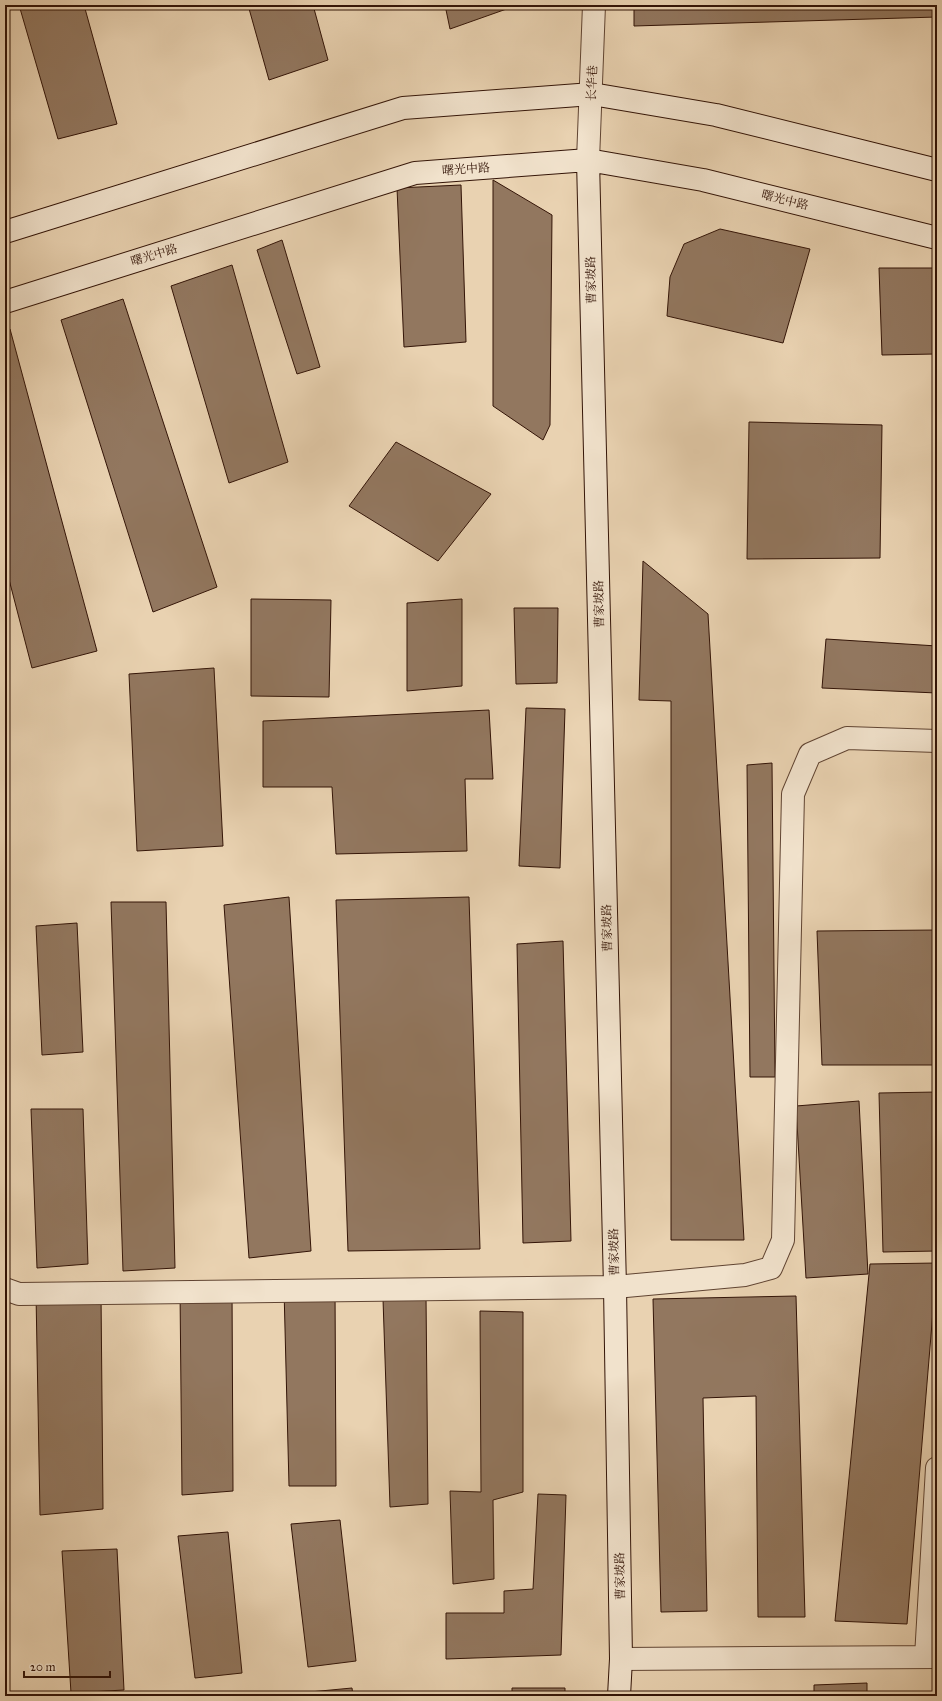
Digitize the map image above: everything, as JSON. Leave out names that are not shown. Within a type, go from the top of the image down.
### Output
[{"type":"street","name":"长华巷","points":[[588,160],[592,94],[594,5]]},
{"type":"street","points":[[5,232],[403,108],[592,94],[716,115],[937,170]]},
{"type":"street","name":"曙光中路","points":[[5,302],[415,173],[588,160],[703,180],[937,238]]},
{"type":"street","name":"曹家坡路","points":[[588,160],[615,1287],[621,1659],[619,1696]]},
{"type":"street","points":[[5,1289],[19,1294],[615,1287],[745,1275],[771,1268],[782,1240],[793,794],[810,754],[847,738],[937,741]]},
{"type":"street","points":[[621,1659],[932,1657],[937,1468]]},
{"type":"building","points":[[19,5],[84,5],[117,124],[58,139]]},
{"type":"building","points":[[248,5],[313,5],[328,60],[269,80]]},
{"type":"building","points":[[445,5],[515,5],[515,6],[450,29]]},
{"type":"building","points":[[634,5],[937,5],[937,17],[634,26]]},
{"type":"building","points":[[493,180],[552,215],[550,425],[543,440],[493,406]]},
{"type":"building","points":[[461,185],[466,342],[404,347],[397,188]]},
{"type":"building","points":[[720,229],[810,249],[783,343],[667,316],[670,277],[684,244]]},
{"type":"building","points":[[282,240],[320,367],[297,374],[257,250]]},
{"type":"building","points":[[232,265],[288,462],[229,483],[171,286]]},
{"type":"building","points":[[879,268],[935,268],[935,354],[882,355]]},
{"type":"building","points":[[123,299],[217,587],[153,612],[61,320]]},
{"type":"building","points":[[10,329],[97,651],[32,668],[5,564],[5,330]]},
{"type":"building","points":[[749,422],[882,425],[880,558],[747,559]]},
{"type":"building","points":[[396,442],[491,494],[438,561],[349,506]]},
{"type":"building","points":[[643,561],[708,614],[744,1240],[671,1240],[671,701],[639,700]]},
{"type":"building","points":[[251,599],[331,600],[329,697],[251,696]]},
{"type":"building","points":[[462,599],[462,686],[407,691],[407,603]]},
{"type":"building","points":[[514,608],[558,608],[557,683],[516,684]]},
{"type":"building","points":[[826,639],[937,646],[937,693],[822,688]]},
{"type":"building","points":[[214,668],[223,846],[137,851],[129,674]]},
{"type":"building","points":[[526,708],[565,709],[560,868],[519,866]]},
{"type":"building","points":[[489,710],[493,779],[465,779],[467,851],[336,854],[332,787],[263,787],[263,721]]},
{"type":"building","points":[[772,763],[775,1077],[750,1077],[747,765]]},
{"type":"building","points":[[289,897],[311,1251],[249,1258],[224,905]]},
{"type":"building","points":[[469,897],[480,1249],[348,1251],[336,900]]},
{"type":"building","points":[[111,902],[166,902],[175,1268],[123,1271]]},
{"type":"building","points":[[77,923],[83,1052],[42,1055],[36,926]]},
{"type":"building","points":[[937,930],[937,1065],[822,1065],[817,931]]},
{"type":"building","points":[[563,941],[571,1241],[523,1243],[517,944]]},
{"type":"building","points":[[937,1092],[937,1251],[883,1252],[879,1093]]},
{"type":"building","points":[[859,1101],[868,1274],[806,1278],[796,1106]]},
{"type":"building","points":[[31,1109],[83,1109],[88,1264],[37,1268]]},
{"type":"building","points":[[937,1263],[907,1624],[835,1621],[870,1264]]},
{"type":"building","points":[[232,1289],[233,1491],[182,1495],[180,1290]]},
{"type":"building","points":[[284,1289],[335,1289],[336,1486],[289,1486]]},
{"type":"building","points":[[36,1294],[101,1294],[103,1509],[40,1515]]},
{"type":"building","points":[[426,1296],[428,1504],[390,1507],[383,1299]]},
{"type":"building","points":[[796,1296],[805,1617],[758,1617],[756,1396],[703,1398],[707,1611],[661,1612],[653,1299]]},
{"type":"building","points":[[480,1311],[523,1312],[523,1492],[493,1500],[494,1579],[453,1584],[450,1491],[481,1492]]},
{"type":"building","points":[[538,1494],[566,1495],[561,1655],[446,1659],[446,1613],[504,1613],[504,1591],[533,1589]]},
{"type":"building","points":[[340,1520],[356,1661],[308,1667],[291,1524]]},
{"type":"building","points":[[228,1532],[242,1673],[195,1678],[178,1536]]},
{"type":"building","points":[[117,1549],[124,1690],[71,1693],[62,1551]]},
{"type":"building","points":[[867,1683],[867,1696],[814,1696],[814,1685]]},
{"type":"building","points":[[352,1688],[353,1696],[299,1696],[299,1693]]},
{"type":"building","points":[[512,1688],[565,1688],[565,1696],[512,1696]]}]
